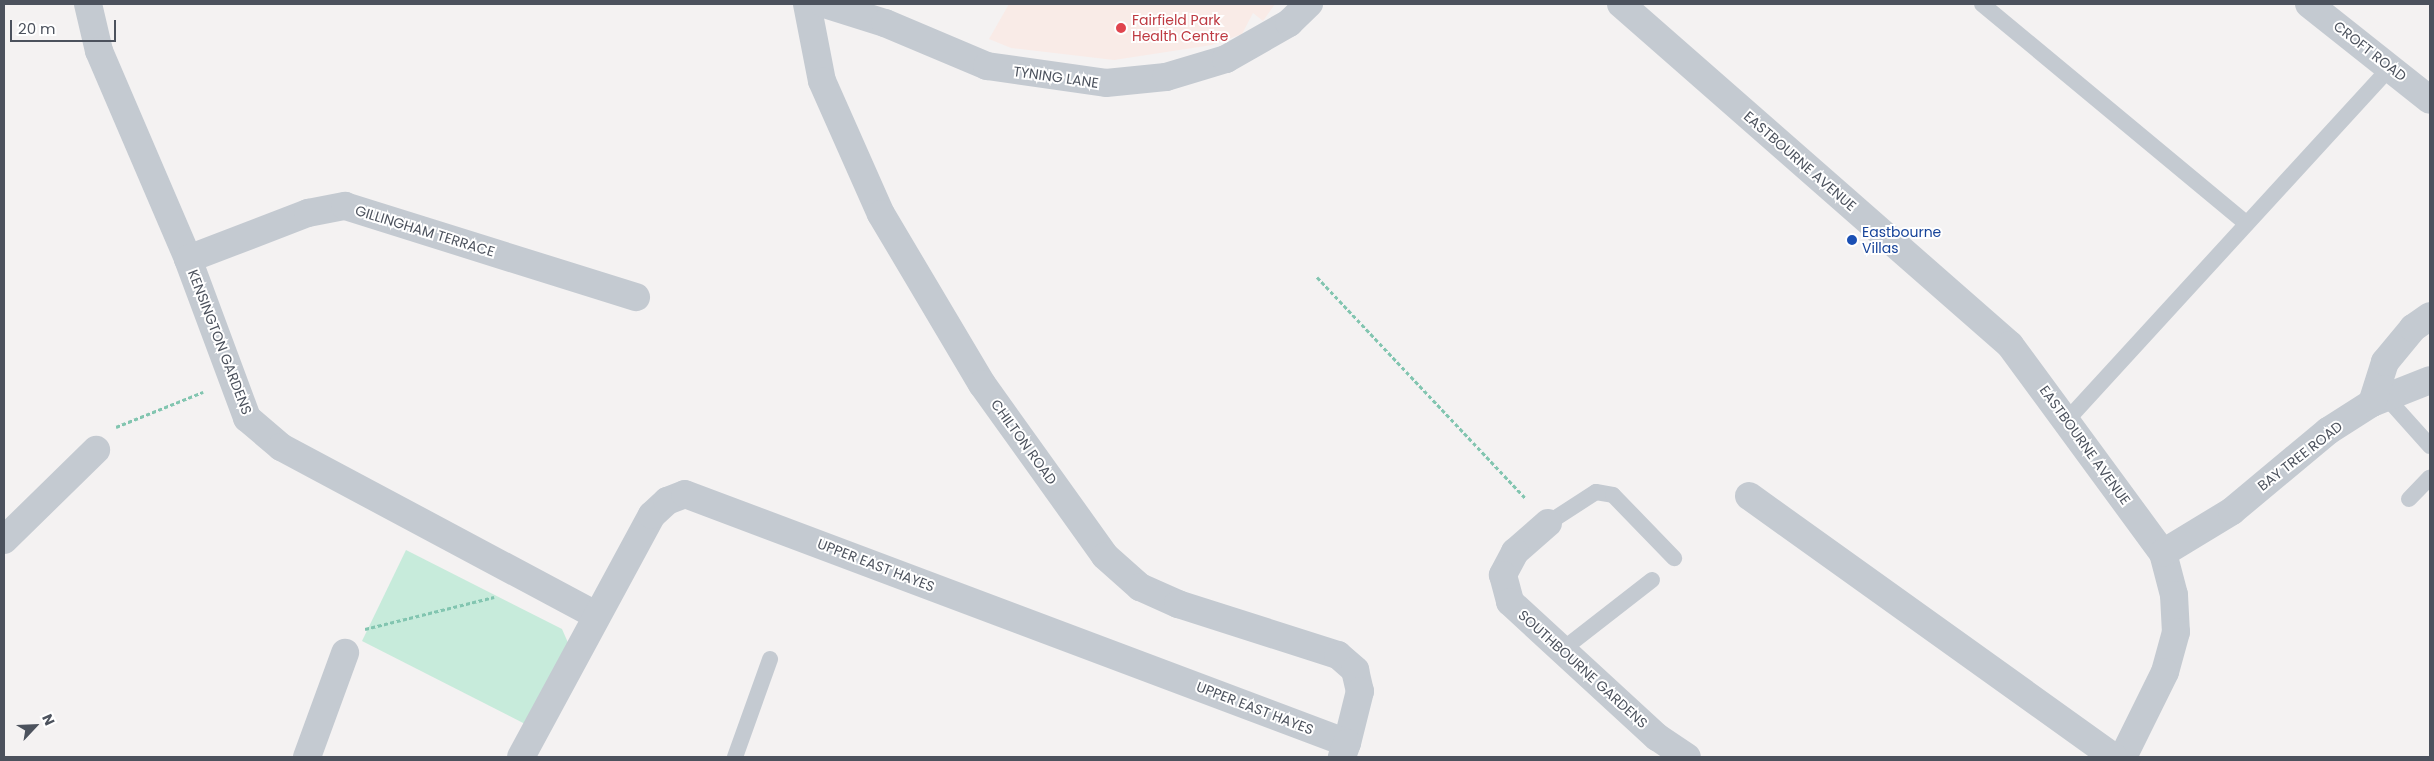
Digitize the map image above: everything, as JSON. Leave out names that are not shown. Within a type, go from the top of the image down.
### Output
[{"type":"street","name":"KENSINGTON GARDENS","points":[[88,4],[99,51],[188,259],[247,418],[281,447],[597,616]]},
{"type":"street","name":"CHILTON ROAD","points":[[807,4],[822,81],[881,214],[982,384],[1105,556],[1140,587],[1178,604],[1338,655],[1356,670],[1360,691],[1344,750]]},
{"type":"street","name":"TYNING LANE","points":[[824,4],[885,23],[987,66],[1106,83],[1166,77],[1226,60],[1289,23],[1309,4]]},
{"type":"street","name":"EASTBOURNE AVENUE","points":[[1621,4],[2010,345],[2068,419],[2163,553]]},
{"type":"street","name":"CROFT ROAD","points":[[2309,4],[2392,66],[2430,100]]},
{"type":"street","name":"GILLINGHAM TERRACE","points":[[188,259],[308,213],[346,206],[636,297]]},
{"type":"street","points":[[2379,400],[2385,362],[2413,328],[2430,316]]},
{"type":"street","name":"BAY TREE ROAD","points":[[2163,553],[2232,511],[2328,431],[2379,400],[2430,380]]},
{"type":"street","points":[[4,540],[96,450]]},
{"type":"street","name":"UPPER EAST HAYES","points":[[522,757],[652,515],[667,501],[685,494],[1344,750]]},
{"type":"street","points":[[1748,496],[2113,757]]},
{"type":"street","name":"SOUTHBOURNE GARDENS","points":[[1548,523],[1515,552],[1503,575],[1510,602],[1657,737],[1687,757]]},
{"type":"street","points":[[2123,757],[2165,672],[2176,632],[2174,595],[2163,553]]},
{"type":"street","points":[[307,757],[345,653]]},
{"type":"lane","points":[[1982,4],[2247,224]]},
{"type":"lane","points":[[2068,419],[2392,66]]},
{"type":"lane","points":[[2379,400],[2430,446]]},
{"type":"lane","points":[[2409,499],[2430,476]]},
{"type":"lane","points":[[1548,523],[1596,492],[1613,495],[1674,558]]},
{"type":"lane","points":[[1562,650],[1652,580]]},
{"type":"lane","points":[[734,757],[770,659]]},
{"type":"path","points":[[1317,277],[1548,523]]},
{"type":"path","points":[[130,420],[183,400]]},
{"type":"path","points":[[366,628],[473,599],[492,600]]},
{"type":"shaded area","name":"Fairfield Park Health Centre","points":[[1009,4],[1275,4],[1263,21],[1253,13],[1242,34],[1212,45],[1114,60],[1011,48],[989,39]]},
{"type":"green space","points":[[406,550],[562,629],[569,645],[531,727],[362,641]]},
{"type":"place","name":"Fairfield Park Health Centre","points":[[1121,28]]},
{"type":"place","name":"Eastbourne Villas","points":[[1852,240]]}]
